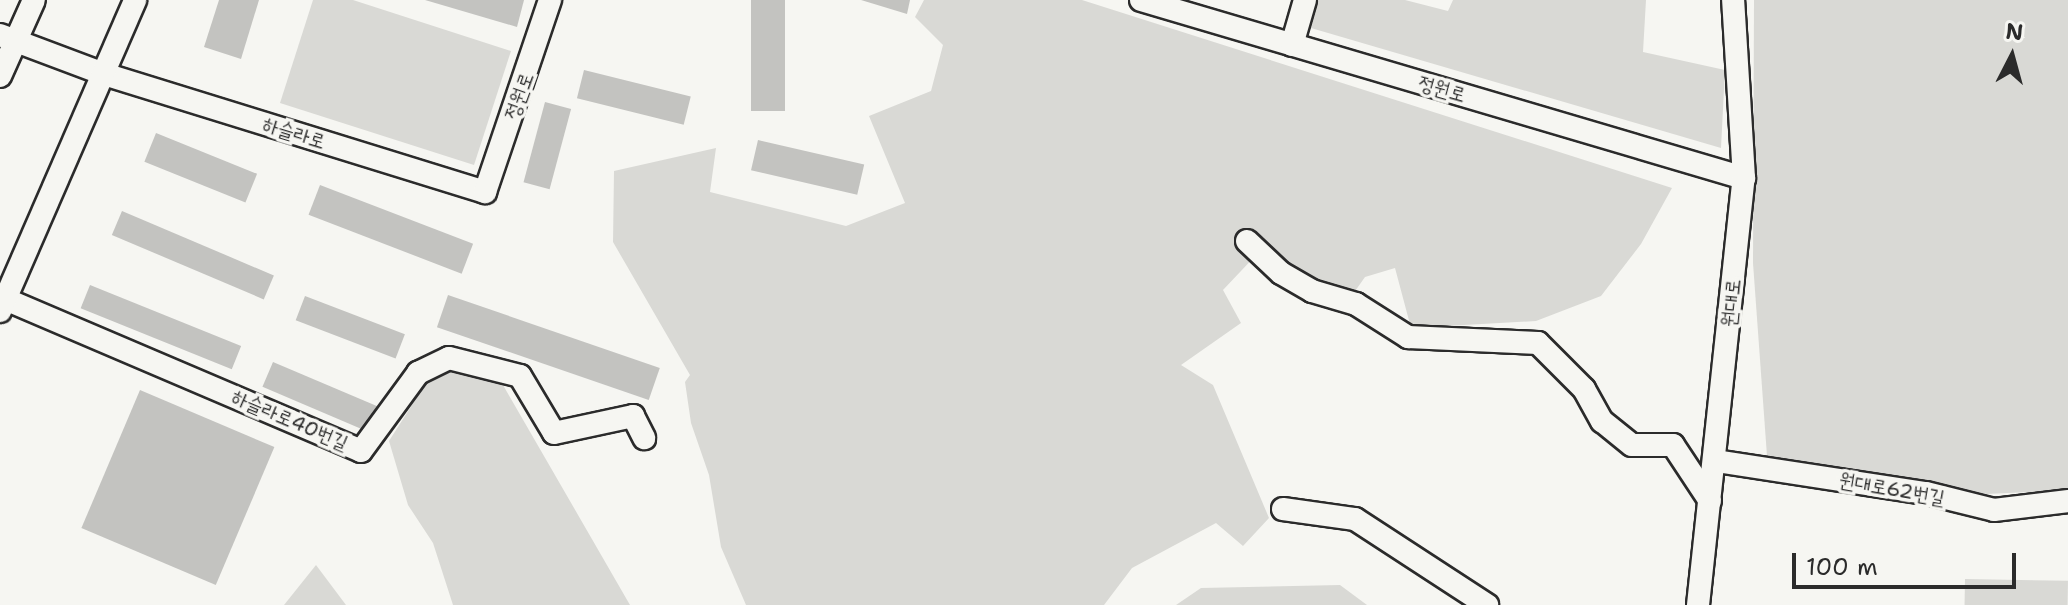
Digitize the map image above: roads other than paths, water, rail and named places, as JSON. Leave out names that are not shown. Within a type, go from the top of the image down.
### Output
[{"type":"street","points":[[0,76],[8,38],[34,0]]},
{"type":"street","points":[[3,305],[135,0]]},
{"type":"street","name":"정원로","points":[[485,192],[550,0]]},
{"type":"street","name":"정원로","points":[[1141,0],[1744,178]]},
{"type":"street","points":[[1292,45],[1305,0]]},
{"type":"street","name":"원대로","points":[[1698,605],[1716,461],[1744,178],[1733,0]]},
{"type":"street","name":"하슬라로","points":[[8,38],[104,74],[485,192]]},
{"type":"street","points":[[1247,241],[1281,273],[1312,291],[1356,304],[1408,337],[1538,343],[1584,389],[1602,421],[1632,445],[1673,445],[1710,501]]},
{"type":"street","name":"하슬라로40번길","points":[[3,305],[361,451],[418,373],[449,358],[520,376],[554,433],[633,416],[644,438]]},
{"type":"street","name":"원대로62번길","points":[[1716,461],[1926,493],[1994,510],[2068,501]]},
{"type":"street","points":[[1283,509],[1355,519],[1487,605]]}]
